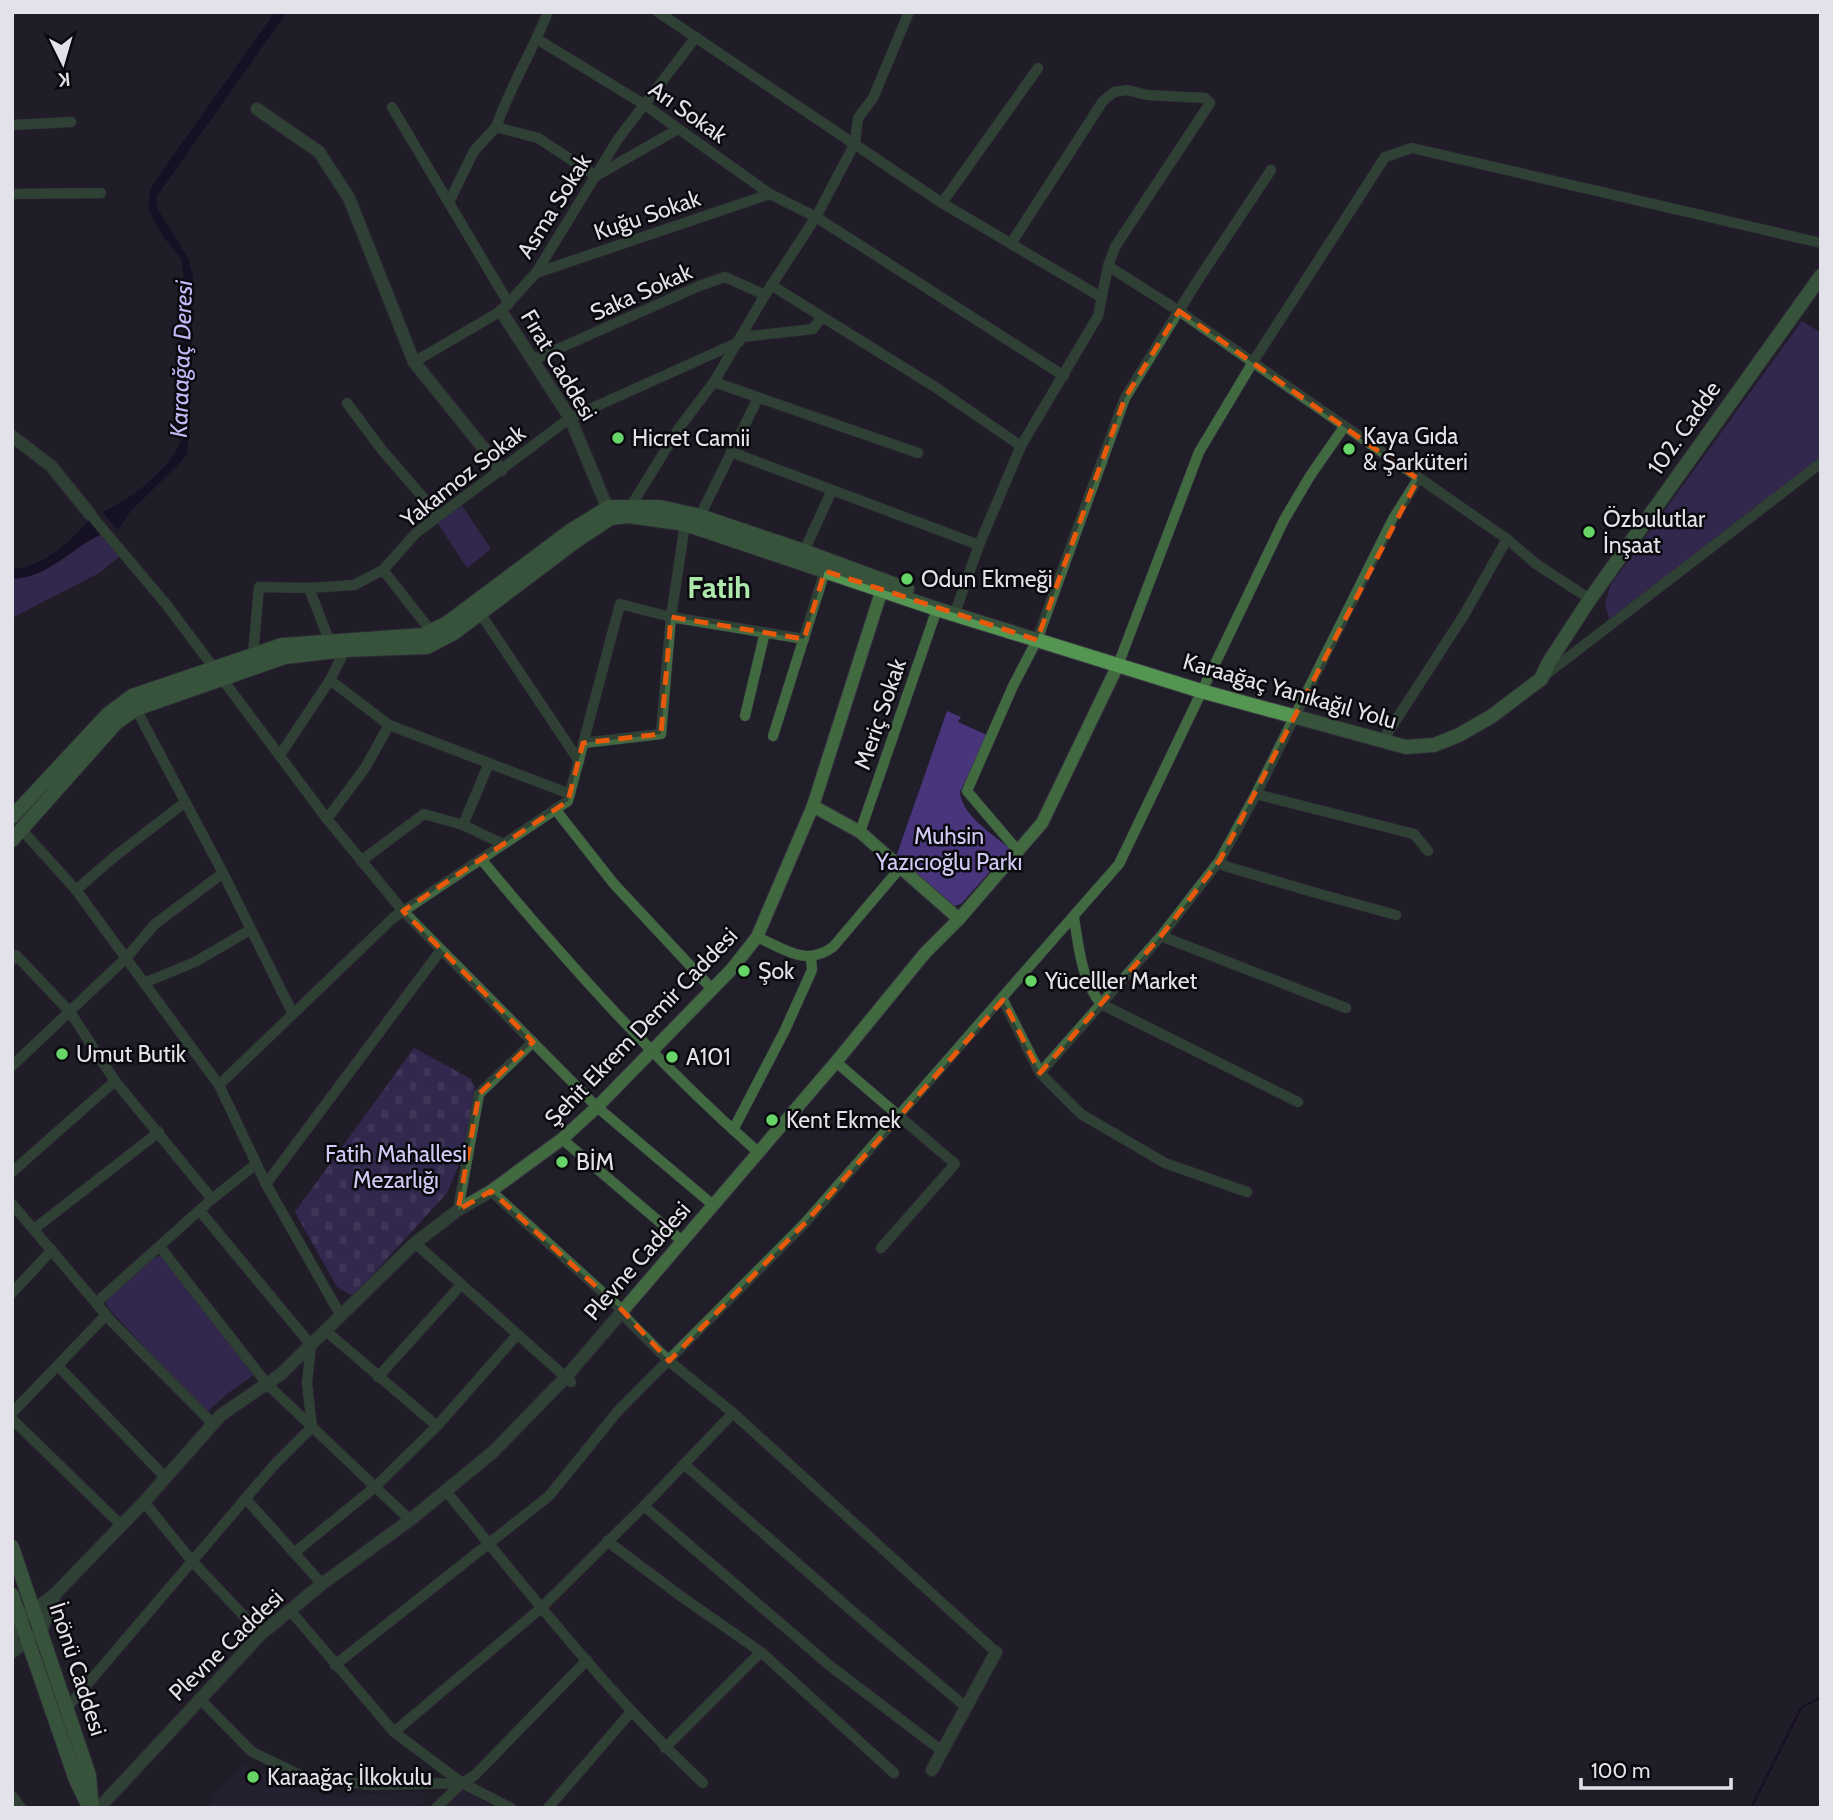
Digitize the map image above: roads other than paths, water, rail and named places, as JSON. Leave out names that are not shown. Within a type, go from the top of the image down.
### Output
[{"type":"main road","name":"102. Cadde","points":[[1541,679],[1590,599],[1821,276]]},
{"type":"main road","points":[[17,835],[116,723],[136,709],[253,655],[282,645],[423,635],[447,623],[570,530],[610,512],[660,507],[700,516],[804,551],[937,609],[999,626]]},
{"type":"main road","points":[[630,511],[685,524],[825,571],[957,607],[999,626]]},
{"type":"main road","points":[[12,817],[108,714],[132,696],[285,657],[345,650],[427,647],[454,633],[610,512]]},
{"type":"main road","name":"Karaağaç Yanıkağıl Yolu","points":[[999,626],[1201,691],[1406,747],[1434,745],[1459,735],[1492,716],[1541,679]]},
{"type":"main road","name":"İnönü Caddesi","points":[[12,1547],[89,1775],[91,1808]]},
{"type":"main road","name":"İnönü Caddesi","points":[[12,1595],[76,1780],[91,1808]]},
{"type":"street","points":[[449,202],[474,151],[496,127],[508,94],[548,12]]},
{"type":"street","points":[[658,12],[942,203],[1101,297]]},
{"type":"street","points":[[630,511],[679,428],[714,382],[771,285],[816,217],[856,143],[858,118],[873,98],[909,12]]},
{"type":"street","name":"Asma Sokak","points":[[414,362],[505,307],[536,273],[618,139],[696,37]]},
{"type":"street","name":"Arı Sokak","points":[[537,39],[645,105],[770,194],[816,217],[1064,376]]},
{"type":"street","points":[[942,203],[1038,68]]},
{"type":"street","points":[[957,607],[979,545],[1021,446],[1098,316],[1108,266],[1125,229],[1210,103],[1205,98],[1147,95],[1127,90],[1114,92],[1103,102],[1012,242]]},
{"type":"street","points":[[392,107],[449,202],[505,307]]},
{"type":"street","points":[[257,109],[319,152],[349,198],[414,362],[501,470]]},
{"type":"street","points":[[12,125],[71,122]]},
{"type":"street","points":[[496,127],[538,138],[596,176],[678,129]]},
{"type":"street","points":[[1118,665],[1199,452],[1253,362],[1385,157],[1412,148],[1821,243]]},
{"type":"street","points":[[1018,851],[967,791],[1013,686],[1037,640],[1125,398],[1271,170]]},
{"type":"street","points":[[12,194],[100,193]]},
{"type":"street","name":"Kuğu Sokak","points":[[536,273],[770,194]]},
{"type":"street","points":[[1108,266],[1253,362],[1507,539],[1536,564],[1590,599]]},
{"type":"street","name":"Saka Sokak","points":[[533,360],[725,277],[765,295]]},
{"type":"street","points":[[771,285],[935,387],[1021,446]]},
{"type":"street","name":"Fırat Caddesi","points":[[505,307],[533,360],[570,418],[610,512]]},
{"type":"street","name":"Yakamoz Sokak","points":[[383,570],[416,533],[570,418],[741,340],[813,329],[821,318]]},
{"type":"street","points":[[714,382],[918,453]]},
{"type":"street","points":[[700,516],[758,398]]},
{"type":"street","points":[[346,403],[439,516]]},
{"type":"street","points":[[335,1665],[549,1496],[618,1411],[804,1224],[898,1115],[1003,1000],[1119,864],[1284,520],[1310,476],[1345,427]]},
{"type":"street","points":[[12,436],[51,466],[109,534],[219,673],[327,819],[403,911],[597,1107],[713,1205]]},
{"type":"street","points":[[731,452],[979,545]]},
{"type":"street","name":"Karaağaç Yanıkağıl Yolu","points":[[1541,679],[1821,463]]},
{"type":"street","points":[[1040,1073],[1161,936],[1220,860],[1256,794],[1393,519],[1418,479]]},
{"type":"street","points":[[804,551],[832,490]]},
{"type":"street","points":[[583,743],[661,734],[671,617],[685,524]]},
{"type":"street","points":[[1383,740],[1464,615],[1507,539]]},
{"type":"street","points":[[253,655],[259,587],[354,585],[383,570],[430,631]]},
{"type":"street","points":[[774,736],[825,571]]},
{"type":"street","name":"Şehit Ekrem Demir Caddesi","points":[[56,1593],[144,1502],[221,1415],[267,1384],[311,1345],[415,1243],[458,1210],[491,1191],[562,1139],[597,1107],[712,989],[757,937],[813,806],[884,586]]},
{"type":"street","points":[[310,588],[329,640]]},
{"type":"street","points":[[219,1085],[393,918],[568,801],[620,604],[671,617],[804,639]]},
{"type":"street","name":"Meriç Sokak","points":[[860,832],[937,609]]},
{"type":"street","points":[[480,613],[579,761]]},
{"type":"street","points":[[745,716],[765,632]]},
{"type":"street","points":[[280,755],[330,680],[345,650]]},
{"type":"street","name":"Plevne Caddesi","points":[[99,1808],[261,1633],[322,1584],[410,1520],[493,1452],[568,1380],[622,1310],[836,1062],[925,953],[959,919],[1042,822],[1118,665]]},
{"type":"street","points":[[330,680],[389,725],[570,794]]},
{"type":"street","points":[[136,709],[223,873],[293,1014]]},
{"type":"street","points":[[327,819],[365,768],[389,725]]},
{"type":"street","points":[[463,825],[489,763]]},
{"type":"street","points":[[1256,794],[1414,834],[1428,852]]},
{"type":"street","points":[[76,890],[184,803]]},
{"type":"street","points":[[813,806],[860,832],[959,919]]},
{"type":"street","points":[[555,810],[614,884],[712,989]]},
{"type":"street","points":[[361,861],[424,814],[463,825],[503,844]]},
{"type":"street","points":[[17,835],[76,890],[219,1085],[266,1184],[341,1317]]},
{"type":"street","points":[[481,859],[651,1052],[758,1152]]},
{"type":"street","points":[[1220,860],[1225,866],[1396,915]]},
{"type":"street","points":[[757,937],[806,958],[822,955],[833,947],[901,867]]},
{"type":"street","points":[[12,1066],[126,958],[155,924],[223,873]]},
{"type":"street","points":[[1074,918],[1084,975],[1101,1004],[1298,1102]]},
{"type":"street","points":[[144,983],[195,962],[250,930]]},
{"type":"street","points":[[1161,936],[1346,1007]]},
{"type":"street","points":[[266,1184],[441,950]]},
{"type":"street","points":[[12,960],[16,955],[70,1012],[115,1081],[212,1199]]},
{"type":"street","points":[[733,1130],[796,1006],[812,970],[811,958]]},
{"type":"street","points":[[1003,1000],[1040,1073],[1081,1114],[1166,1163],[1247,1192]]},
{"type":"street","points":[[458,1210],[479,1094],[533,1042]]},
{"type":"street","points":[[836,1062],[955,1164],[881,1248]]},
{"type":"street","points":[[12,1172],[115,1081]]},
{"type":"street","points":[[34,1230],[159,1132]]},
{"type":"street","points":[[562,1139],[682,1241]]},
{"type":"street","points":[[96,1303],[212,1199],[258,1168],[275,1172]]},
{"type":"street","points":[[491,1191],[622,1310],[627,1320],[669,1361],[733,1413],[996,1652],[932,1770]]},
{"type":"street","points":[[12,1204],[106,1315],[213,1424]]},
{"type":"street","points":[[200,1211],[311,1345],[307,1383],[313,1427]]},
{"type":"street","points":[[415,1243],[568,1380]]},
{"type":"street","points":[[160,1247],[267,1384],[410,1520]]},
{"type":"street","points":[[12,1293],[52,1250]]},
{"type":"street","points":[[378,1377],[461,1285]]},
{"type":"street","points":[[12,1413],[106,1315]]},
{"type":"street","points":[[326,1331],[436,1426]]},
{"type":"street","points":[[294,1553],[375,1487],[436,1426],[517,1335]]},
{"type":"street","points":[[58,1366],[165,1478]]},
{"type":"street","points":[[394,1732],[540,1609],[733,1413]]},
{"type":"street","points":[[12,1419],[121,1525]]},
{"type":"street","points":[[67,1708],[275,1464],[313,1427]]},
{"type":"street","points":[[684,1464],[966,1707]]},
{"type":"street","points":[[445,1490],[540,1609],[631,1712],[703,1783]]},
{"type":"street","points":[[246,1499],[322,1584]]},
{"type":"street","points":[[144,1502],[192,1561],[261,1633]]},
{"type":"street","points":[[644,1506],[829,1665],[942,1751]]},
{"type":"street","points":[[607,1541],[761,1652],[894,1773]]},
{"type":"street","points":[[12,1639],[19,1617],[34,1610],[56,1593]]},
{"type":"street","points":[[12,1652],[41,1632],[56,1593]]},
{"type":"street","points":[[288,1612],[294,1615],[394,1732],[462,1783],[511,1808]]},
{"type":"street","points":[[665,1748],[761,1652]]},
{"type":"street","points":[[436,1808],[462,1783],[475,1775],[587,1660]]},
{"type":"street","points":[[199,1698],[251,1752],[304,1777],[372,1784],[462,1783]]},
{"type":"street","points":[[548,1808],[631,1712]]},
{"type":"street","points":[[12,1796],[21,1808]]},
{"type":"waterway","points":[[1751,1808],[1801,1708],[1821,1697]]},
{"type":"place","name":"Hicret Camii","points":[[618,438]]},
{"type":"place","name":"Kaya Gıda & Şarküteri","points":[[1349,449]]},
{"type":"place","name":"Özbulutlar İnşaat","points":[[1589,532]]},
{"type":"place","name":"Odun Ekmeği","points":[[907,579]]},
{"type":"place","name":"Şok","points":[[744,971]]},
{"type":"place","name":"Yücelller Market","points":[[1031,981]]},
{"type":"place","name":"Umut Butik","points":[[62,1054]]},
{"type":"place","name":"A101","points":[[672,1057]]},
{"type":"place","name":"Kent Ekmek","points":[[772,1120]]},
{"type":"place","name":"BİM","points":[[562,1162]]},
{"type":"place","name":"Karaağaç İlkokulu","points":[[253,1777]]},
{"type":"district","name":"Fatih","points":[[719,587]]},
{"type":"water label","name":"Karaağaç Deresi","points":[[181,359]]},
{"type":"park label","name":"Muhsin Yazıcıoğlu Parkı","points":[[949,849]]},
{"type":"park label","name":"Fatih Mahallesi Mezarlığı","points":[[396,1167]]}]
